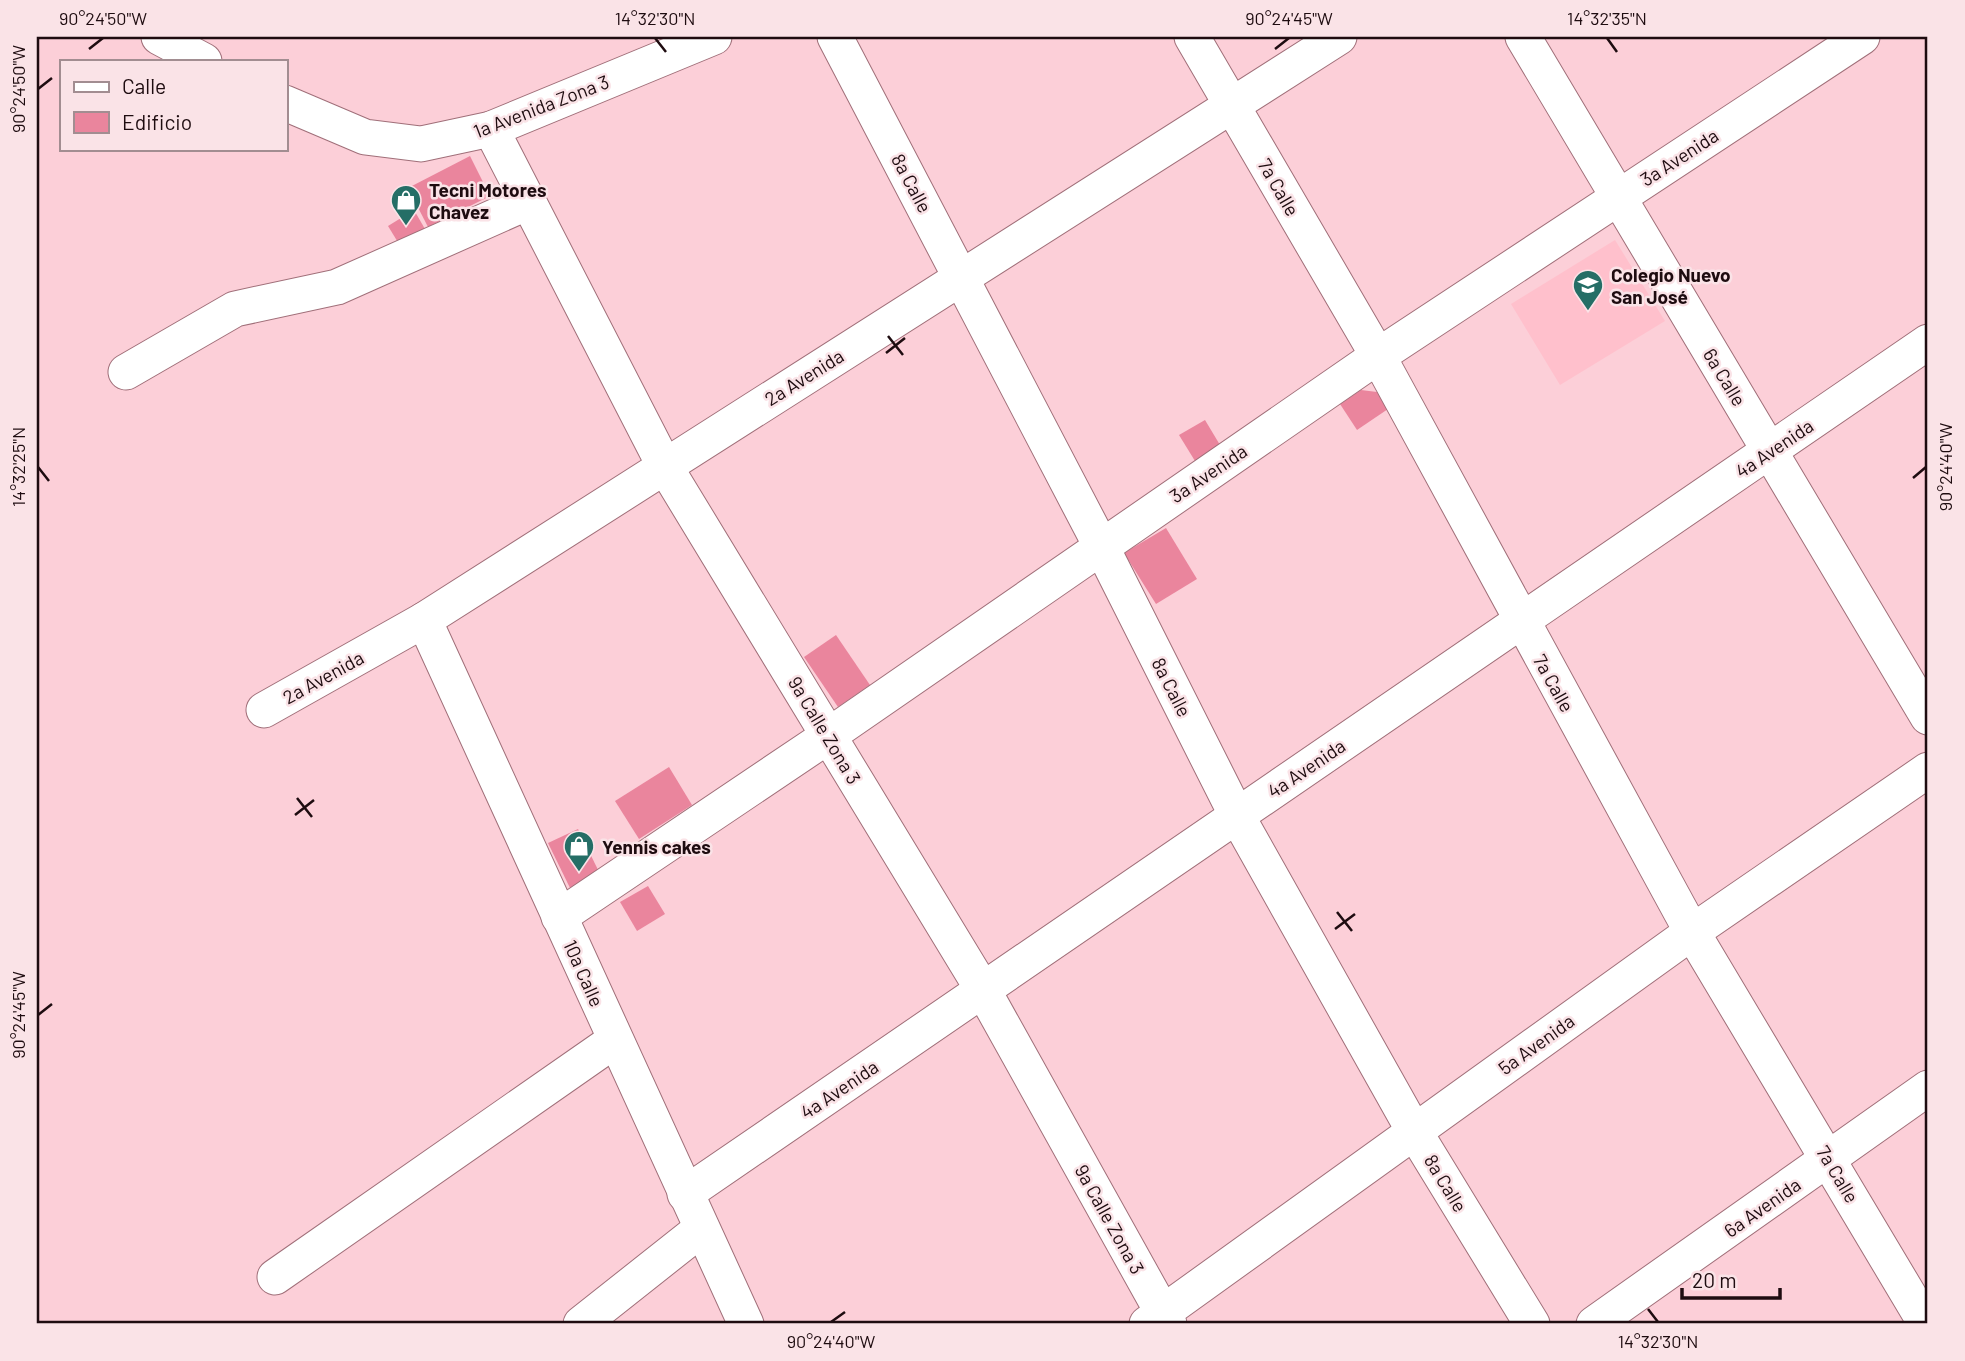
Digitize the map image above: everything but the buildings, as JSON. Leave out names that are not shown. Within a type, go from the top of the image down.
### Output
[{"type":"street","points":[[159,37],[202,60]]},
{"type":"street","name":"1a Avenida Zona 3","points":[[287,104],[365,137],[421,144],[491,129],[714,37]]},
{"type":"street","name":"8a Calle","points":[[835,37],[1101,546],[1237,816],[1414,1131],[1532,1324]]},
{"type":"street","name":"7a Calle","points":[[1192,37],[1378,356],[1520,622],[1692,932],[1830,1159],[1926,1324]]},
{"type":"street","name":"2a Avenida","points":[[264,710],[424,620],[1339,37]]},
{"type":"street","name":"6a Calle","points":[[1523,37],[1928,717]]},
{"type":"street","name":"3a Avenida","points":[[559,917],[828,736],[1378,356],[1862,37]]},
{"type":"street","name":"9a Calle Zona 3","points":[[491,129],[664,466],[983,990],[1160,1321]]},
{"type":"street","points":[[126,372],[235,309],[337,287],[528,202]]},
{"type":"street","name":"4a Avenida","points":[[685,1194],[1928,342]]},
{"type":"street","name":"10a Calle","points":[[424,620],[746,1324]]},
{"type":"street","name":"5a Avenida","points":[[1160,1321],[1414,1131],[1692,932],[1928,770]]},
{"type":"street","points":[[275,1277],[615,1040]]},
{"type":"street","name":"6a Avenida","points":[[1594,1324],[1928,1087]]},
{"type":"street","points":[[581,1324],[701,1229]]},
{"type":"shaded area","name":"Colegio Nuevo San José","points":[[1615,240],[1665,321],[1560,385],[1511,304]]},
{"type":"place","name":"Tecni Motores Chavez","points":[[406,227]]},
{"type":"place","name":"Colegio Nuevo San José","points":[[1588,312]]},
{"type":"place","name":"Yennis cakes","points":[[579,873]]}]
